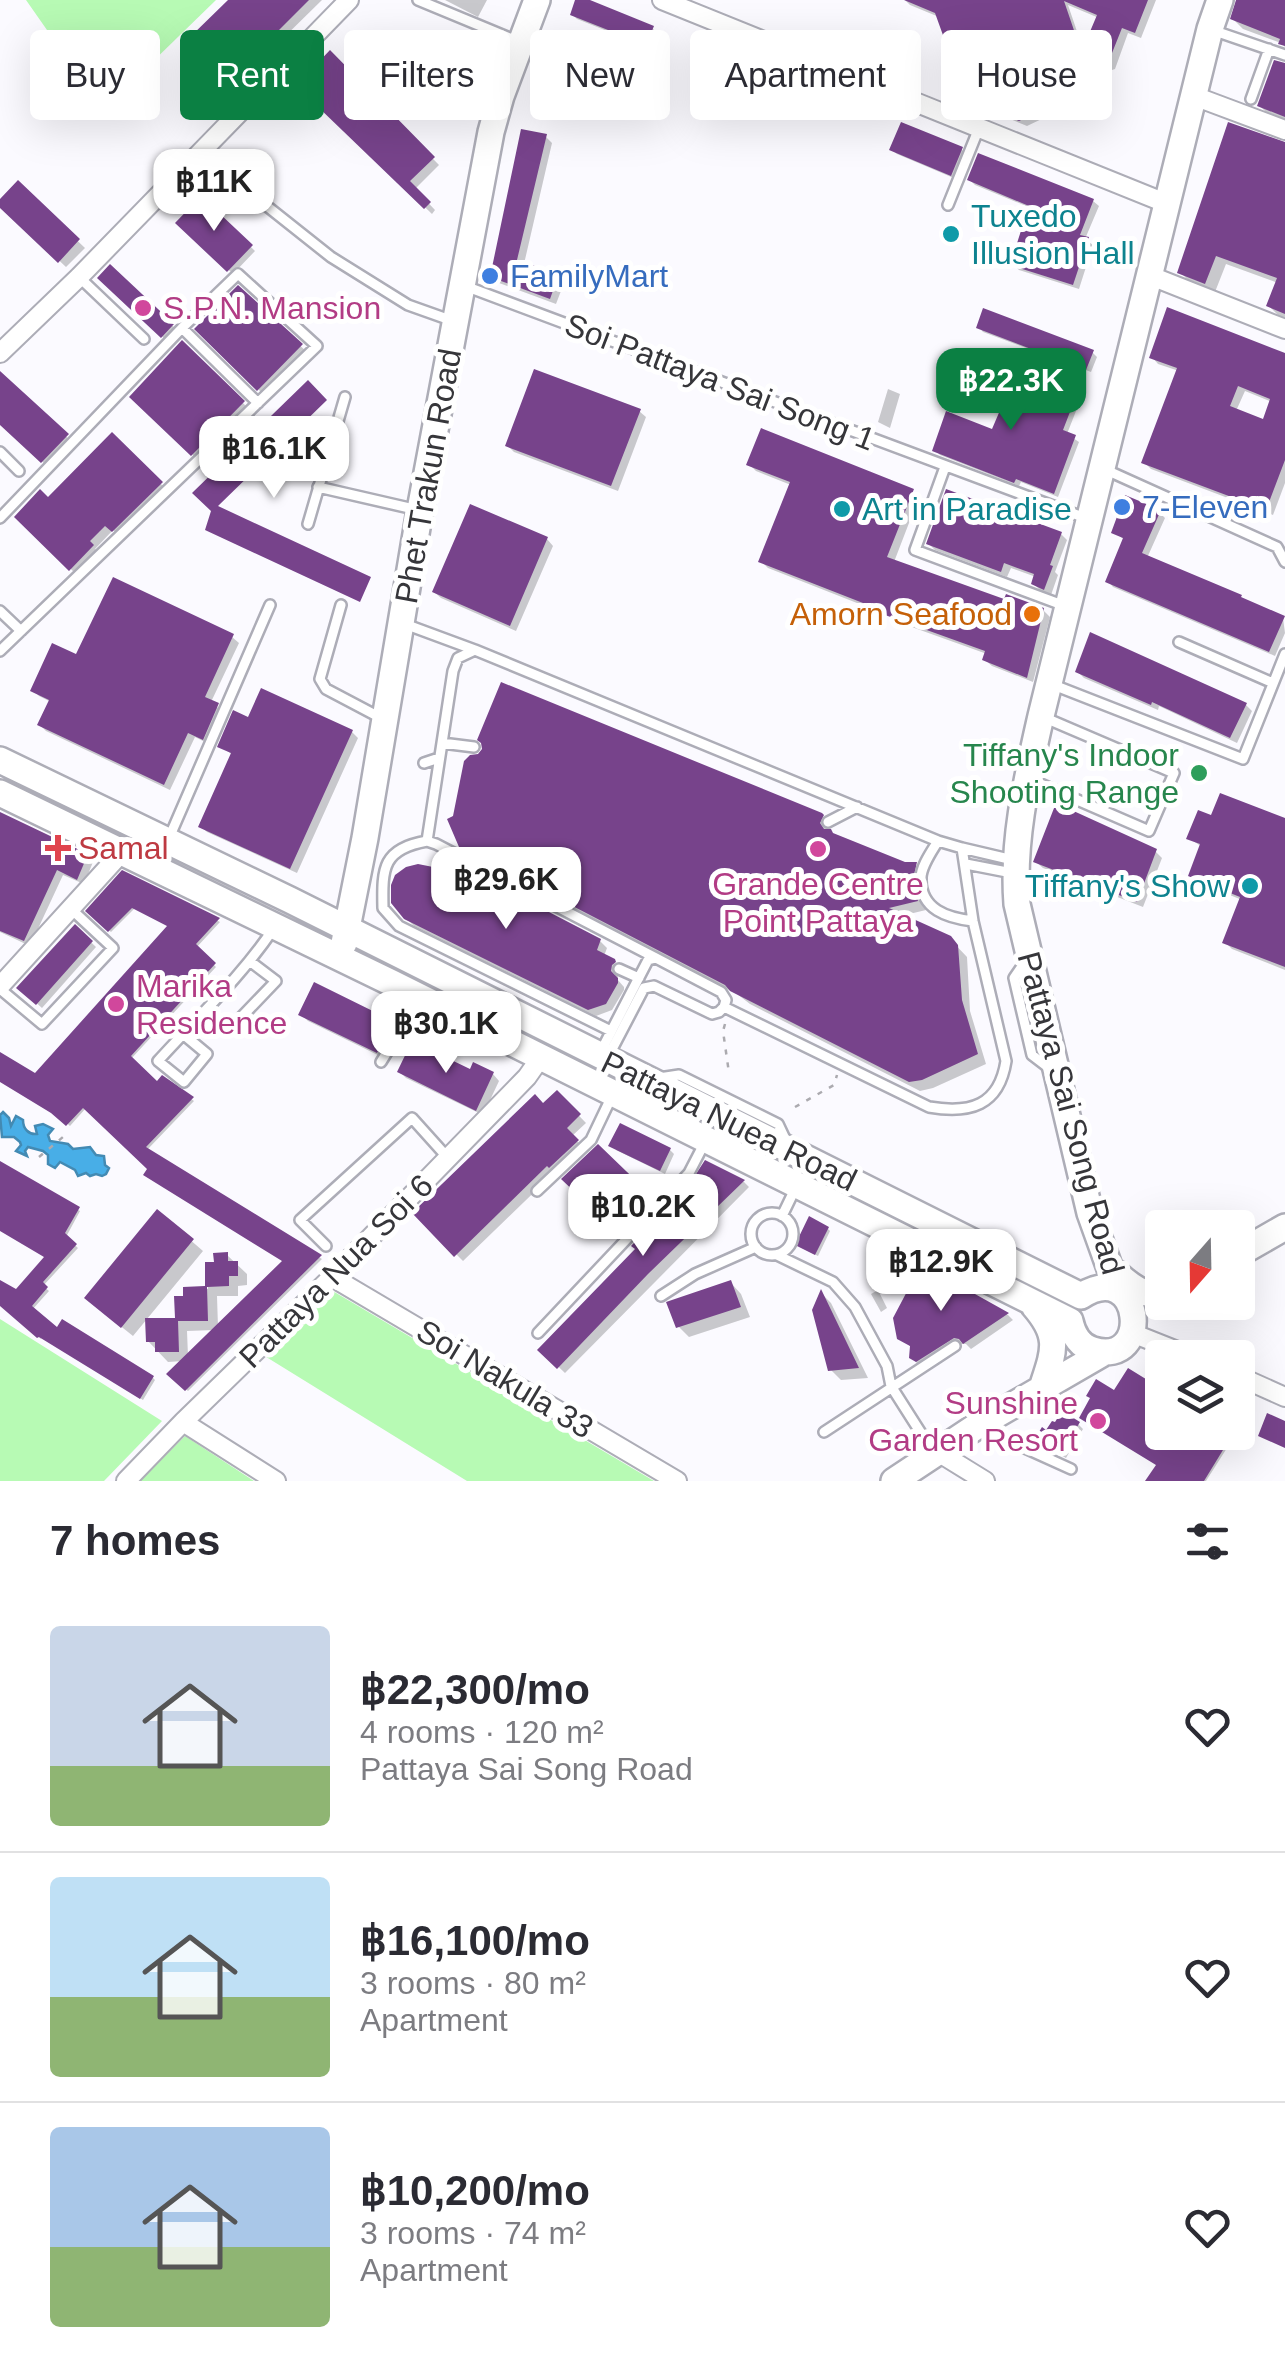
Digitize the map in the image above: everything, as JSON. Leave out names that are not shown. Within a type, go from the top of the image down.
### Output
[{"type":"main road","name":"Phet Trakun Road","points":[[341,958],[491,132],[500,96],[537,0]]},
{"type":"main road","name":"Pattaya Sai Song Road","points":[[1134,1324],[1128,1300],[1118,1291],[1090,1213],[1017,904],[1016,868],[1027,778],[1048,682],[1220,0]]},
{"type":"main road","name":"Pattaya Nuea Road","points":[[0,760],[1081,1296],[1098,1288],[1118,1291]]},
{"type":"main road","name":"Pattaya Nuea Road","points":[[0,793],[1029,1300],[1070,1321],[1076,1339],[1089,1349],[1105,1352]]},
{"type":"main road","points":[[364,838],[362,909],[369,926],[392,953]]},
{"type":"main road","points":[[1255,1244],[1285,1227]]},
{"type":"main road","points":[[1109,1266],[1127,1284],[1145,1293]]},
{"type":"main road","points":[[1029,1300],[1047,1321],[1052,1334],[1053,1352],[1042,1388]]},
{"type":"main road","points":[[894,1481],[977,1426],[1105,1352],[1117,1349],[1145,1313]]},
{"type":"street","points":[[0,352],[79,277],[349,0]]},
{"type":"street","points":[[662,0],[941,112]]},
{"type":"street","points":[[1194,96],[1285,130]]},
{"type":"street","points":[[959,120],[1168,204]]},
{"type":"street","points":[[1150,276],[1285,329]]},
{"type":"street","points":[[0,987],[123,851]]},
{"type":"street","name":"Pattaya Nua Soi 6","points":[[126,1481],[332,1277],[527,1076],[540,1057]]},
{"type":"street","name":"Soi Nakula 33","points":[[332,1277],[677,1481]]},
{"type":"street","points":[[1134,1324],[1163,1340]]},
{"type":"street","points":[[1255,1384],[1285,1397]]},
{"type":"street","points":[[183,1422],[276,1481]]},
{"type":"street","points":[[936,1453],[984,1481]]},
{"type":"lane","points":[[418,0],[520,43]]},
{"type":"lane","points":[[1210,30],[1285,55]]},
{"type":"lane","points":[[1251,99],[1269,49]]},
{"type":"lane","points":[[948,205],[978,128]]},
{"type":"lane","points":[[204,148],[331,258],[408,304],[456,322]]},
{"type":"lane","points":[[0,518],[238,274],[317,346],[0,651]]},
{"type":"lane","points":[[79,277],[144,340]]},
{"type":"lane","name":"Soi Pattaya Sai Song 1","points":[[463,286],[1090,520]]},
{"type":"lane","points":[[182,328],[258,403]]},
{"type":"lane","points":[[308,524],[345,397]]},
{"type":"lane","points":[[0,452],[20,472]]},
{"type":"lane","points":[[946,467],[915,550],[1068,607]]},
{"type":"lane","points":[[1102,468],[1277,547],[1285,562]]},
{"type":"lane","points":[[318,487],[420,510]]},
{"type":"lane","points":[[168,840],[270,605]]},
{"type":"lane","points":[[340,605],[320,679],[326,689],[384,720]]},
{"type":"lane","points":[[0,611],[21,631]]},
{"type":"lane","points":[[402,623],[1016,868]]},
{"type":"lane","points":[[1178,642],[1273,683]]},
{"type":"lane","points":[[427,841],[453,671],[458,658],[475,650]]},
{"type":"lane","points":[[1048,682],[1242,759],[1285,654]]},
{"type":"lane","points":[[1027,778],[1149,830],[1174,773],[1041,716]]},
{"type":"lane","points":[[442,743],[474,747]]},
{"type":"lane","points":[[424,763],[439,758]]},
{"type":"lane","points":[[828,822],[857,807]]},
{"type":"lane","points":[[938,840],[921,878],[929,904],[943,914],[973,921]]},
{"type":"lane","points":[[612,1032],[400,926],[383,908],[382,885],[389,858],[404,845],[427,841],[436,844],[721,992],[727,1010]]},
{"type":"lane","points":[[603,1058],[649,985],[712,1014],[727,1010],[929,1108],[961,1110],[981,1104],[998,1088],[1006,1061],[973,921],[962,848]]},
{"type":"lane","points":[[966,864],[1016,868]]},
{"type":"lane","points":[[0,987],[42,1024],[113,948],[70,908]]},
{"type":"lane","points":[[183,1034],[207,1054],[184,1082],[158,1061],[183,1034],[251,962],[276,926]]},
{"type":"lane","points":[[603,1058],[648,960],[656,958]]},
{"type":"lane","points":[[228,1032],[276,981],[251,962]]},
{"type":"lane","points":[[619,969],[639,978]]},
{"type":"lane","points":[[381,1062],[420,998]]},
{"type":"lane","points":[[537,1191],[592,1140],[613,1093]]},
{"type":"lane","points":[[326,1246],[300,1220],[412,1118],[448,1158]]},
{"type":"lane","points":[[538,1333],[689,1174],[706,1140]]},
{"type":"lane","points":[[782,1216],[797,1185]]},
{"type":"lane","points":[[772,1213],[790,1223],[794,1237],[787,1250],[767,1255],[756,1248],[751,1235],[755,1222],[772,1213]]},
{"type":"lane","points":[[662,1296],[695,1274],[756,1248]]},
{"type":"lane","points":[[776,1255],[833,1282],[856,1306],[887,1366],[892,1386],[936,1453]]},
{"type":"lane","points":[[824,1432],[955,1346]]},
{"type":"lane","points":[[977,1426],[1071,1469]]},
{"type":"path","points":[[727,1010],[722,1031],[729,1074]]},
{"type":"path","points":[[795,1107],[834,1085],[840,1068]]},
{"type":"path","points":[[39,1157],[63,1138]]},
{"type":"green space","points":[[26,0],[216,0],[185,30],[180,30],[180,35],[160,55],[160,30],[47,30]]},
{"type":"green space","points":[[331,1290],[654,1481],[467,1481],[263,1355]]},
{"type":"green space","points":[[0,1319],[162,1421],[104,1481],[0,1481]]},
{"type":"green space","points":[[185,1436],[254,1481],[140,1481]]},
{"type":"water","points":[[3,1112],[11,1126],[16,1116],[31,1134],[37,1134],[35,1126],[43,1124],[53,1129],[48,1135],[50,1141],[68,1144],[73,1149],[90,1147],[96,1155],[104,1156],[109,1168],[106,1174],[78,1176],[60,1162],[55,1168],[48,1164],[48,1155],[43,1151],[28,1147],[27,1156],[16,1151],[20,1142],[14,1137],[2,1137]]},
{"type":"building","points":[[228,0],[309,0],[279,30],[197,30]]},
{"type":"building","points":[[575,0],[590,0],[654,26],[652,30],[608,30],[570,15]]},
{"type":"building","points":[[904,0],[1148,0],[1135,33],[1122,28],[1112,53],[1112,30],[1091,30],[1097,15],[1064,1],[1074,30],[941,30],[935,13]]},
{"type":"building","points":[[1236,0],[1285,0],[1285,46],[1278,44],[1280,39],[1230,19]]},
{"type":"building","points":[[330,50],[344,64],[344,120],[399,120],[435,157],[410,181],[431,202],[424,209],[324,113],[324,56]]},
{"type":"building","points":[[1274,60],[1285,63],[1285,117],[1257,106]]},
{"type":"building","points":[[901,122],[963,147],[951,176],[889,150]]},
{"type":"building","points":[[1228,122],[1285,142],[1285,314],[1266,306],[1277,278],[1216,256],[1205,284],[1177,273]]},
{"type":"building","points":[[521,129],[547,134],[517,260],[559,274],[550,299],[490,277]]},
{"type":"building","points":[[978,153],[1094,199],[1080,235],[1089,237],[1073,285],[1010,265],[1029,206],[967,180]]},
{"type":"building","points":[[18,180],[80,239],[58,263],[0,208],[0,199]]},
{"type":"building","points":[[201,196],[253,245],[227,272],[175,223]]},
{"type":"building","name":"S.P.N. Mansion","points":[[110,264],[174,324],[161,338],[97,278]]},
{"type":"building","points":[[238,285],[303,344],[257,391],[194,329]]},
{"type":"building","points":[[1167,307],[1285,353],[1285,460],[1266,510],[1141,463],[1177,368],[1149,358]],"holes":[[[1238,386],[1270,399],[1263,419],[1230,406]]]},
{"type":"building","points":[[983,308],[1094,350],[1086,370],[976,328]]},
{"type":"building","points":[[182,340],[245,401],[191,456],[129,397]]},
{"type":"building","points":[[962,362],[1073,404],[1063,430],[1076,435],[1054,494],[932,451],[946,411],[992,429],[1004,401],[955,382]]},
{"type":"building","points":[[534,369],[641,409],[611,486],[505,446]]},
{"type":"building","points":[[0,371],[69,434],[41,463],[0,425]]},
{"type":"building","points":[[308,380],[327,400],[218,506],[371,577],[360,602],[205,530],[211,511],[192,493]]},
{"type":"building","name":"Art in Paradise","points":[[761,428],[914,489],[887,557],[1004,599],[1006,594],[1044,608],[1027,678],[982,660],[985,651],[758,562],[790,482],[746,465]]},
{"type":"building","points":[[112,432],[163,482],[112,532],[105,526],[90,541],[94,545],[69,571],[14,517],[40,489],[48,497]]},
{"type":"building","points":[[946,489],[1062,532],[1044,590],[1031,584],[1034,574],[1004,563],[1001,572],[926,544]]},
{"type":"building","points":[[1125,495],[1161,510],[1142,553],[1285,616],[1269,652],[1105,582],[1123,538],[1111,533]]},
{"type":"building","points":[[470,504],[548,537],[510,626],[432,592]]},
{"type":"building","points":[[113,577],[234,634],[205,697],[219,703],[203,740],[188,733],[164,785],[37,725],[49,700],[30,691],[52,643],[76,654]]},
{"type":"building","points":[[1090,632],[1247,703],[1230,738],[1075,672]]},
{"type":"building","points":[[501,682],[822,813],[820,823],[824,829],[905,862],[917,862],[913,879],[918,901],[889,908],[951,936],[958,945],[962,1000],[978,1054],[922,1080],[909,1082],[459,847],[447,819],[453,816],[464,761],[482,749],[477,740]]},
{"type":"building","points":[[261,688],[353,730],[290,869],[198,827],[231,753],[217,747],[233,710],[248,717]]},
{"type":"building","name":"Tiffany's Show","points":[[1220,793],[1285,818],[1285,967],[1222,943],[1240,897],[1188,876],[1200,844],[1186,839],[1198,810],[1211,815]]},
{"type":"building","points":[[1056,803],[1157,849],[1137,902],[1033,862]]},
{"type":"building","points":[[0,812],[88,854],[77,880],[57,870],[24,941],[0,931]]},
{"type":"building","points":[[436,859],[481,881],[476,874],[601,939],[597,950],[615,959],[611,971],[618,978],[606,1004],[588,1010],[404,919],[391,903],[395,875],[418,864],[433,867]]},
{"type":"building","points":[[122,870],[220,918],[196,944],[216,963],[131,1056],[157,1081],[162,1075],[194,1097],[146,1147],[322,1255],[185,1391],[166,1374],[282,1261],[143,1175],[147,1169],[83,1108],[66,1126],[0,1082],[0,1052],[35,1073],[167,926],[132,908],[108,932],[85,911]]},
{"type":"building","points":[[75,924],[93,941],[36,1005],[16,988]]},
{"type":"building","points":[[314,982],[393,1021],[377,1053],[298,1015]]},
{"type":"building","points":[[412,1041],[470,1069],[473,1062],[494,1072],[476,1111],[397,1072]]},
{"type":"building","points":[[557,1090],[581,1114],[567,1128],[579,1140],[454,1257],[412,1213],[535,1094],[543,1103]]},
{"type":"building","points":[[620,1123],[671,1148],[660,1171],[608,1146]]},
{"type":"building","points":[[598,1144],[654,1198],[620,1235],[561,1179]]},
{"type":"building","points":[[705,1160],[745,1180],[557,1369],[537,1350],[635,1249],[631,1246],[685,1191]]},
{"type":"building","points":[[0,1161],[80,1207],[65,1233],[77,1244],[43,1282],[48,1287],[32,1306],[57,1327],[62,1319],[154,1376],[140,1399],[37,1338],[0,1306],[0,1280],[16,1289],[44,1257],[0,1231]]},
{"type":"building","points":[[157,1209],[194,1239],[121,1328],[84,1298]]},
{"type":"building","points":[[809,1216],[829,1227],[815,1255],[795,1245]]},
{"type":"building","points":[[228,1252],[228,1261],[238,1261],[238,1276],[229,1276],[229,1286],[207,1287],[208,1321],[178,1321],[179,1352],[155,1352],[155,1342],[146,1342],[145,1318],[175,1318],[174,1296],[183,1296],[183,1287],[205,1286],[205,1262],[214,1262],[213,1253]]},
{"type":"building","points":[[921,1265],[1009,1313],[963,1344],[954,1338],[916,1362],[909,1358],[910,1346],[897,1339],[893,1318]]},
{"type":"building","points":[[731,1280],[741,1307],[676,1328],[666,1302]]},
{"type":"building","points":[[821,1289],[859,1368],[828,1371],[812,1310]]},
{"type":"building","points":[[1128,1368],[1145,1378],[1145,1450],[1223,1450],[1204,1481],[1145,1481],[1156,1465],[1079,1418],[1096,1379],[1114,1390]]},
{"type":"building","points":[[1062,1411],[1080,1422],[1060,1455],[1034,1440],[1042,1427],[1046,1430]]},
{"type":"building","points":[[1267,1413],[1285,1421],[1285,1448],[1258,1436]]},
{"type":"place","name":"Tuxedo Illusion Hall","points":[[951,234]]},
{"type":"place","name":"FamilyMart","points":[[490,276]]},
{"type":"place","name":"S.P.N. Mansion","points":[[143,308]]},
{"type":"place","name":"7-Eleven","points":[[1122,507]]},
{"type":"place","name":"Art in Paradise","points":[[842,509]]},
{"type":"place","name":"Amorn Seafood","points":[[1032,614]]},
{"type":"place","name":"Tiffany's Indoor Shooting Range","points":[[1199,773]]},
{"type":"place","name":"Samal","points":[[58,848]]},
{"type":"place","name":"Grande Centre Point Pattaya","points":[[818,849]]},
{"type":"place","name":"Tiffany's Show","points":[[1250,886]]},
{"type":"place","name":"Marika Residence","points":[[116,1004]]},
{"type":"place","name":"Sunshine Garden Resort","points":[[1098,1421]]}]
